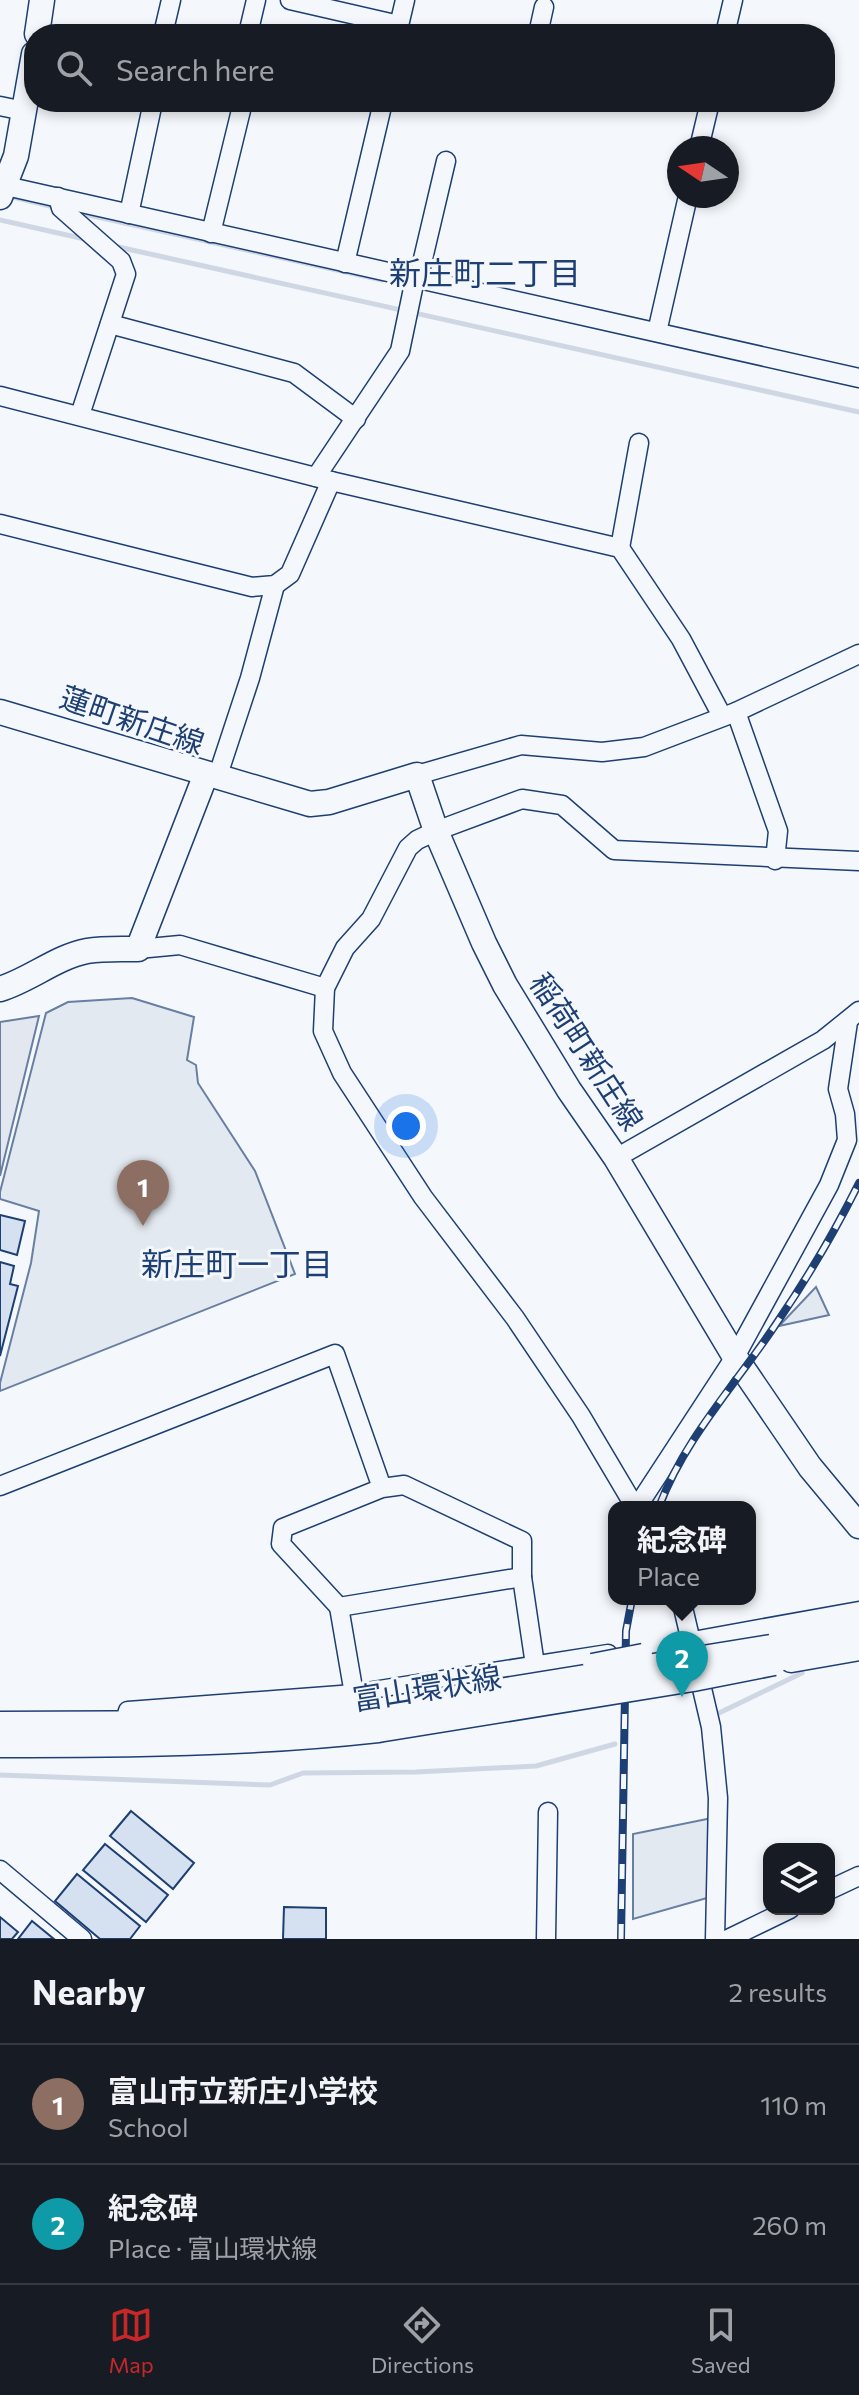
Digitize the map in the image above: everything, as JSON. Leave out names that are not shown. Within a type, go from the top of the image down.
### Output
[{"type":"main road","points":[[38,24],[42,0]]},
{"type":"main road","points":[[3,192],[16,156],[24,111]]},
{"type":"main road","name":"蓮町新庄線","points":[[0,712],[212,776],[138,949]]},
{"type":"main road","points":[[212,776],[310,804],[329,802],[417,775]]},
{"type":"main road","name":"稲荷町新庄線","points":[[417,775],[436,831],[505,985],[569,1090],[616,1158],[735,1357],[810,1467],[859,1526]]},
{"type":"main road","points":[[0,989],[87,951],[138,949]]},
{"type":"main road","name":"富山環状線","points":[[0,1724],[377,1720],[693,1679],[859,1630]]},
{"type":"main road","name":"富山環状線","points":[[772,1655],[859,1648]]},
{"type":"main road","name":"富山環状線","points":[[0,1745],[151,1745],[326,1736],[377,1720]]},
{"type":"street","points":[[165,24],[171,0]]},
{"type":"street","points":[[250,24],[256,0]]},
{"type":"street","points":[[290,0],[376,24]]},
{"type":"street","points":[[399,24],[405,0]]},
{"type":"street","points":[[727,24],[733,0]]},
{"type":"street","points":[[540,24],[544,7]]},
{"type":"street","points":[[0,106],[24,111]]},
{"type":"street","points":[[129,214],[151,112]]},
{"type":"street","points":[[211,233],[241,112]]},
{"type":"street","points":[[345,263],[381,112]]},
{"type":"street","points":[[702,136],[708,112]]},
{"type":"street","points":[[0,524],[252,587],[275,585],[290,574],[324,479],[356,419],[400,351],[446,161]]},
{"type":"street","points":[[3,192],[58,197],[416,281],[859,378]]},
{"type":"street","points":[[58,197],[61,208],[121,261],[126,274],[80,415]]},
{"type":"street","points":[[657,332],[685,208]]},
{"type":"street","points":[[110,324],[294,373],[356,419]]},
{"type":"street","points":[[0,396],[324,479],[620,548],[729,714],[778,831],[775,860]]},
{"type":"street","points":[[620,548],[639,443]]},
{"type":"street","points":[[212,776],[250,678],[275,585]]},
{"type":"street","points":[[417,775],[521,745],[602,752],[644,747],[729,714],[859,654]]},
{"type":"street","points":[[632,1501],[515,1318],[423,1197],[342,1073],[323,1031],[325,988],[345,948],[371,919],[408,848],[436,831],[522,799],[562,805],[614,850],[775,860],[859,861]]},
{"type":"street","points":[[138,949],[180,945],[325,988]]},
{"type":"street","points":[[616,1158],[823,1040],[853,1017]]},
{"type":"street","points":[[640,1501],[735,1357],[829,1185],[847,1140],[845,1114],[838,1089],[853,1017]]},
{"type":"street","points":[[0,1486],[335,1354],[382,1488]]},
{"type":"street","points":[[354,1694],[339,1607],[281,1544],[283,1528],[382,1488],[404,1485],[522,1541],[522,1577],[535,1665]]},
{"type":"street","points":[[339,1607],[522,1577]]},
{"type":"street","points":[[683,1605],[711,1727],[718,1798],[715,1939]]},
{"type":"street","points":[[693,1641],[859,1611]]},
{"type":"street","points":[[124,1725],[128,1711],[354,1694],[613,1653]]},
{"type":"street","points":[[592,1663],[643,1653]]},
{"type":"street","points":[[546,1939],[548,1812]]},
{"type":"street","points":[[0,1870],[82,1939]]},
{"type":"street","points":[[835,1887],[859,1876]]},
{"type":"street","points":[[728,1939],[778,1915]]},
{"type":"shaded area","points":[[132,998],[194,1017],[187,1060],[196,1065],[198,1083],[255,1171],[295,1274],[0,1391],[31,1263],[39,1211],[0,1199],[0,1192],[46,1013],[68,1002]]},
{"type":"shaded area","points":[[39,1016],[0,1176],[0,1022]]},
{"type":"shaded area","points":[[816,1287],[829,1315],[779,1326]]},
{"type":"shaded area","points":[[712,1818],[707,1898],[633,1919],[633,1834]]},
{"type":"building","points":[[0,1215],[25,1221],[17,1255],[0,1250]]},
{"type":"building","points":[[0,1262],[14,1266],[10,1284],[18,1286],[0,1356]]},
{"type":"building","points":[[131,1811],[194,1863],[173,1889],[110,1836]]},
{"type":"building","points":[[105,1844],[168,1895],[146,1922],[83,1870]]},
{"type":"building","points":[[77,1874],[140,1926],[130,1939],[100,1939],[55,1901]]},
{"type":"building","points":[[284,1907],[326,1908],[326,1939],[283,1939]]},
{"type":"building","points":[[0,1917],[18,1932],[12,1939],[0,1939]]},
{"type":"building","points":[[32,1921],[54,1939],[18,1939]]},
{"type":"waterway","points":[[9,196],[58,208]]},
{"type":"waterway","points":[[75,212],[382,280]]},
{"type":"waterway","points":[[0,220],[89,240]]},
{"type":"waterway","points":[[114,246],[859,412]]},
{"type":"waterway","points":[[717,1714],[802,1673]]},
{"type":"waterway","points":[[0,1775],[270,1785],[303,1773],[536,1766],[615,1744]]},
{"type":"railway","points":[[662,1501],[698,1433],[800,1288],[859,1183]]},
{"type":"railway","points":[[621,1939],[626,1631],[631,1605]]},
{"type":"place","name":"富山市立新庄小学校","points":[[143,1226]]},
{"type":"place","name":"紀念碑","points":[[682,1697]]},
{"type":"district","name":"新庄町二丁目","points":[[485,274]]},
{"type":"district","name":"新庄町一丁目","points":[[237,1265]]}]
